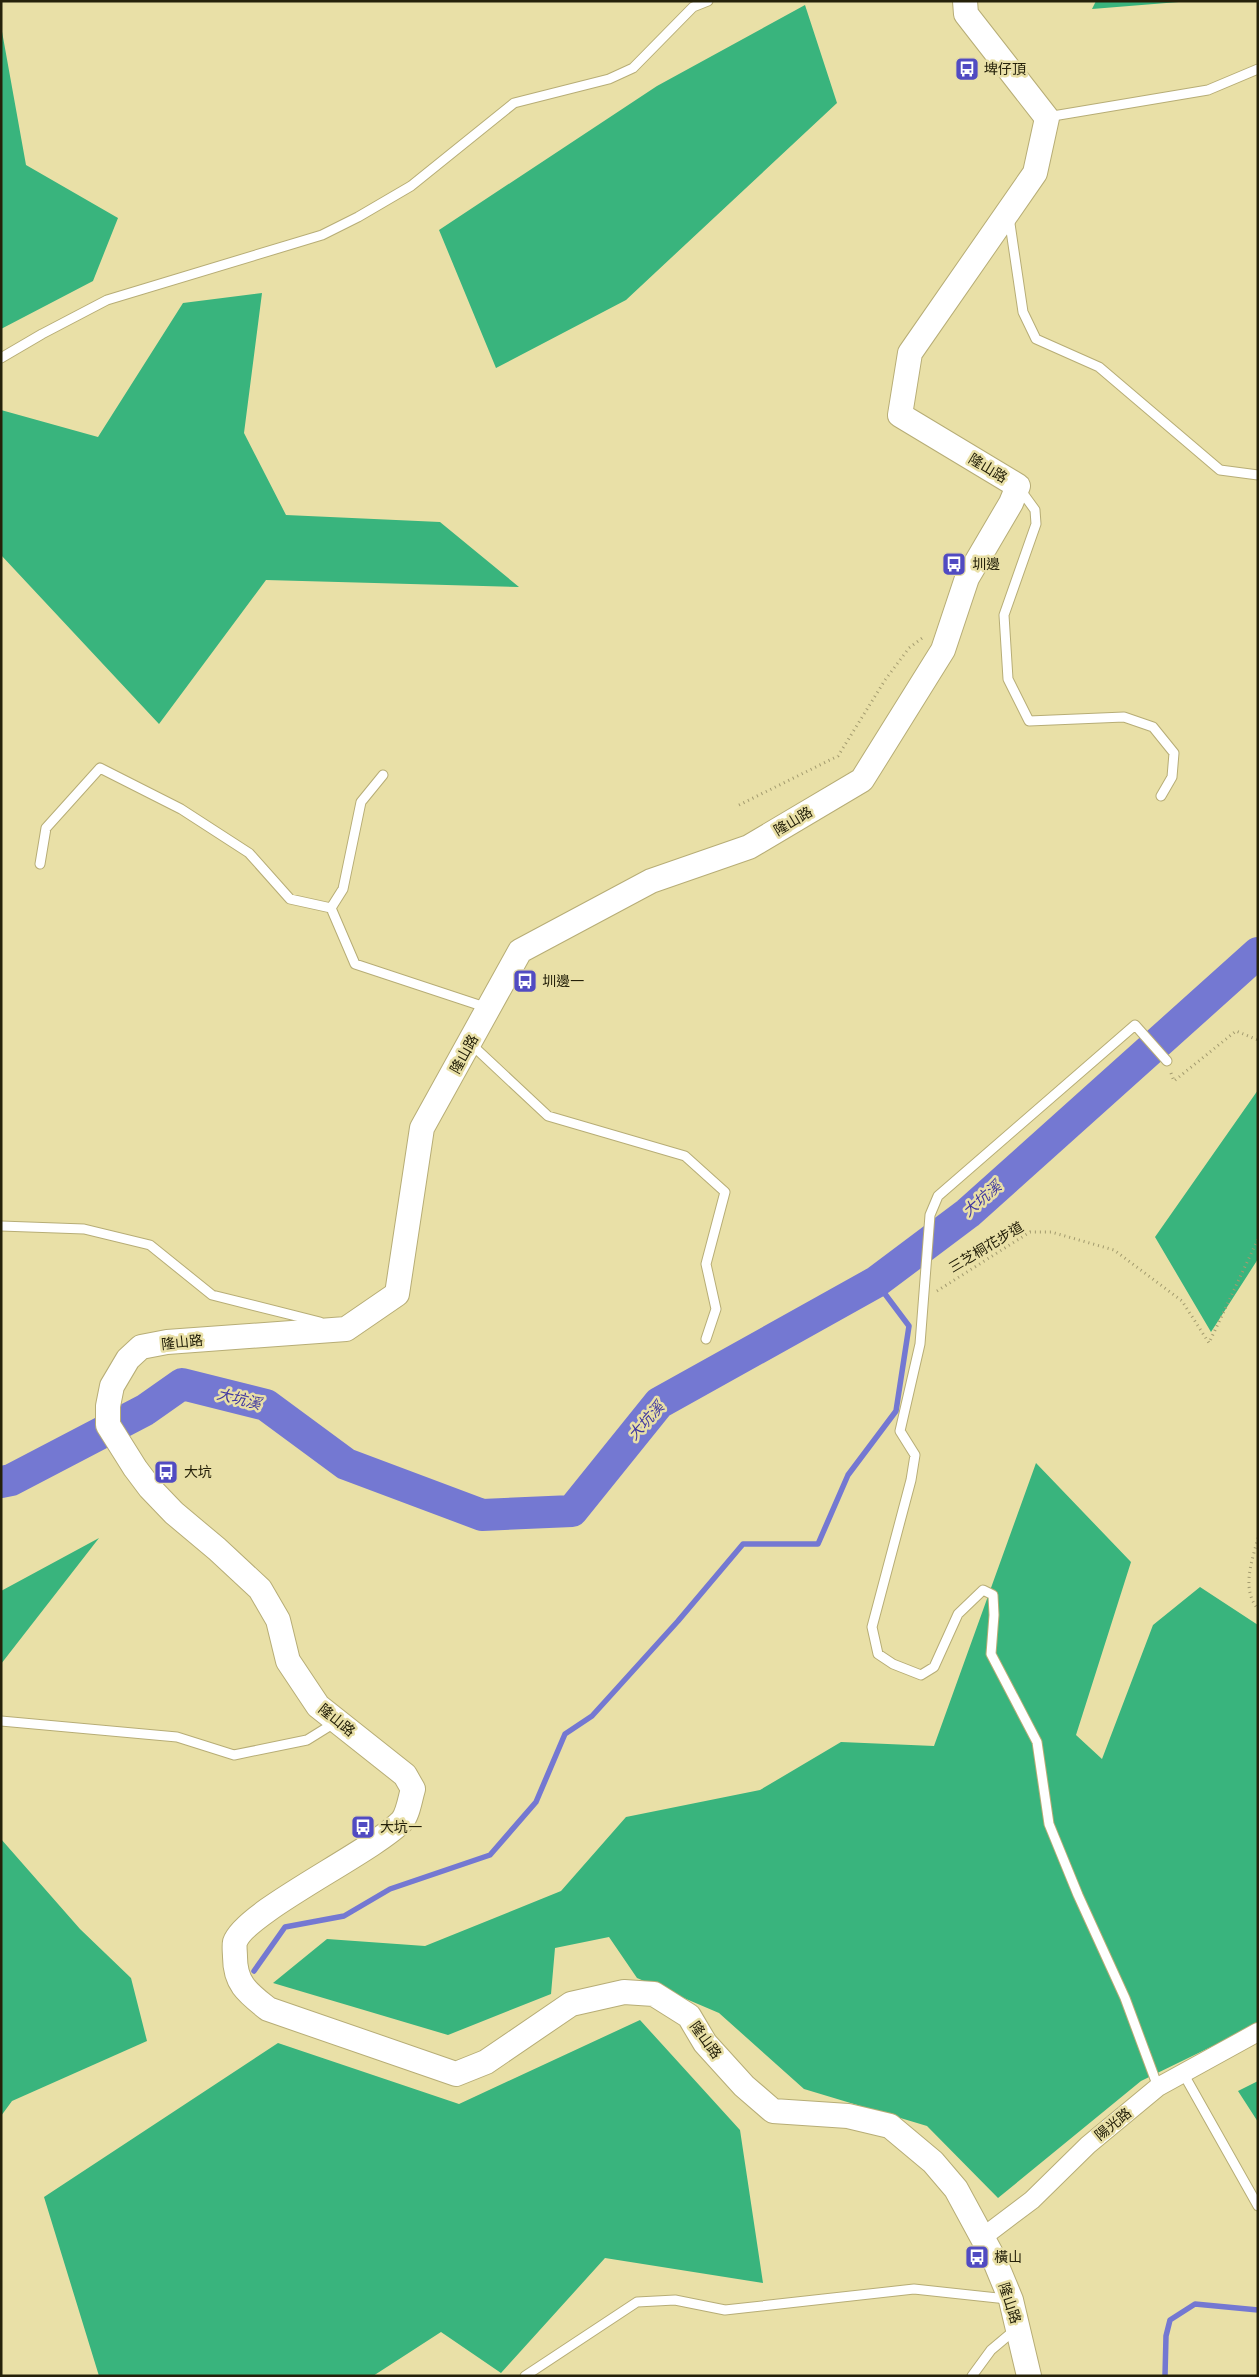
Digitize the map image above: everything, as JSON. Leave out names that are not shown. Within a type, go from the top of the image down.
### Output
[{"type":"street","points":[[965,1],[966,14],[1047,118]]},
{"type":"street","name":"隆山路","points":[[1029,2376],[1011,2300],[984,2237],[956,2189],[934,2162],[890,2126],[848,2116],[772,2111],[744,2086],[705,2043],[689,2016],[654,1994],[624,1992],[571,2004],[486,2062],[456,2074],[268,2009],[246,1992],[235,1970],[235,1942],[249,1925],[289,1897],[360,1853],[403,1820],[412,1789],[405,1775],[318,1706],[288,1661],[278,1620],[260,1589],[174,1513],[135,1468],[108,1425],[108,1406],[112,1386],[128,1359],[141,1347],[167,1342],[346,1328],[397,1294],[422,1128],[520,951],[650,881],[749,847],[862,780],[943,650],[967,578],[1011,504],[1018,486],[900,415],[910,353],[1009,214],[1035,173],[1047,118]]},
{"type":"street","name":"陽光路","points":[[984,2237],[1032,2200],[1088,2145],[1158,2087],[1258,2032]]},
{"type":"lane","points":[[1,358],[107,300],[322,235],[358,218],[411,186],[514,103],[609,79],[633,68],[693,7],[708,1]]},
{"type":"lane","points":[[1047,118],[1208,90],[1258,69]]},
{"type":"lane","points":[[1009,214],[1023,312],[1036,340],[1099,367],[1220,470],[1258,476]]},
{"type":"lane","points":[[1018,486],[1035,510],[1036,524],[1004,615],[1008,679],[1029,721],[1124,717],[1153,727],[1174,753],[1172,777],[1161,796]]},
{"type":"lane","points":[[40,864],[46,828],[100,768],[181,809],[249,853],[290,899],[331,908]]},
{"type":"lane","points":[[331,908],[343,889],[361,802],[383,776]]},
{"type":"lane","points":[[331,908],[355,964],[489,1009]]},
{"type":"lane","points":[[1158,2087],[1125,1998],[1078,1895],[1049,1824],[1037,1742],[990,1654],[994,1615],[993,1595],[983,1590],[958,1614],[934,1667],[921,1675],[893,1664],[878,1654],[872,1627],[911,1480],[915,1455],[900,1432],[920,1344],[930,1215],[938,1196],[1135,1024],[1167,1060]]},
{"type":"lane","points":[[470,1044],[548,1116],[685,1156],[725,1192],[706,1264],[716,1309],[706,1339]]},
{"type":"lane","points":[[1,1226],[84,1229],[150,1244],[212,1295],[346,1328]]},
{"type":"lane","points":[[1,1721],[177,1737],[234,1755],[307,1740],[338,1721]]},
{"type":"lane","points":[[1183,2073],[1258,2206]]},
{"type":"lane","points":[[525,2376],[637,2302],[675,2300],[725,2310],[914,2289],[1011,2300]]},
{"type":"lane","points":[[972,2376],[991,2350],[1018,2327]]},
{"type":"path","points":[[740,805],[838,756],[885,680],[908,648],[930,632]]},
{"type":"path","points":[[1167,1060],[1174,1081],[1236,1031],[1258,1040]]},
{"type":"path","name":"三芝桐花步道","points":[[924,1299],[1030,1232],[1051,1232],[1114,1250],[1182,1301],[1209,1343],[1258,1239]]},
{"type":"path","points":[[1258,1538],[1248,1580],[1251,1601],[1258,1609]]},
{"type":"green space","points":[[1096,1],[1191,1],[1092,9]]},
{"type":"green space","points":[[805,5],[837,103],[626,300],[496,368],[439,230],[657,86]]},
{"type":"green space","points":[[1,26],[26,165],[118,218],[93,281],[1,329]]},
{"type":"green space","points":[[262,293],[244,433],[286,515],[440,522],[519,587],[266,580],[159,724],[1,555],[1,410],[98,437],[183,303]]},
{"type":"green space","points":[[1258,1090],[1258,1259],[1211,1332],[1155,1237]]},
{"type":"green space","points":[[1036,1463],[1131,1562],[1076,1735],[1102,1759],[1153,1625],[1200,1587],[1258,1625],[1258,2024],[1141,2081],[998,2198],[927,2126],[804,2089],[719,2013],[637,1978],[609,1937],[555,1948],[551,1994],[448,2035],[273,1983],[327,1939],[425,1946],[561,1891],[626,1817],[760,1790],[841,1742],[934,1746]]},
{"type":"green space","points":[[99,1538],[1,1664],[1,1591]]},
{"type":"green space","points":[[1,1839],[80,1929],[131,1978],[147,2041],[12,2101],[1,2116]]},
{"type":"green space","points":[[640,2020],[740,2130],[763,2283],[605,2258],[501,2373],[441,2332],[373,2376],[99,2376],[44,2197],[278,2043],[459,2104]]},
{"type":"green space","points":[[1258,2081],[1258,2122],[1238,2091]]},
{"type":"waterway","name":"大坑溪","points":[[1,1482],[11,1480],[145,1410],[182,1384],[266,1405],[346,1464],[482,1515],[572,1511],[659,1403],[876,1282],[968,1213],[1258,953]]},
{"type":"waterway","points":[[254,1971],[285,1927],[344,1916],[390,1889],[490,1855],[536,1802],[565,1734],[592,1716],[678,1621],[743,1544],[818,1544],[848,1475],[896,1411],[909,1326],[876,1282]]},
{"type":"waterway","points":[[1165,2376],[1166,2336],[1170,2320],[1195,2304],[1258,2310]]},
{"type":"place","name":"埤仔頂","points":[[967,69]]},
{"type":"place","name":"圳邊","points":[[954,564]]},
{"type":"place","name":"圳邊一","points":[[525,981]]},
{"type":"place","name":"大坑","points":[[166,1472]]},
{"type":"place","name":"大坑一","points":[[363,1827]]},
{"type":"place","name":"橫山","points":[[977,2257]]}]
